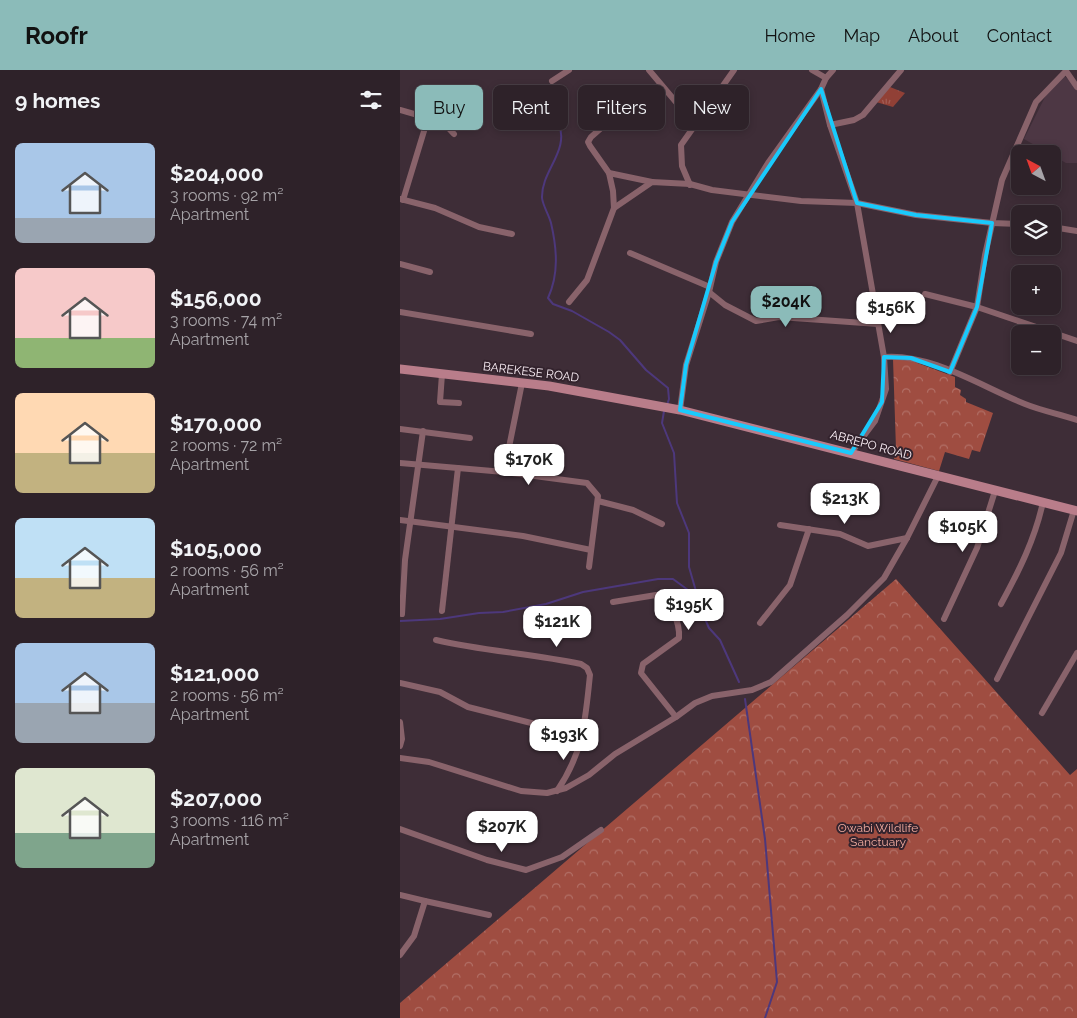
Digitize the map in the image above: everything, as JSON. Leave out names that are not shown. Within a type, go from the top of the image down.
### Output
[{"type":"main road","name":"BAREKESE ROAD","points":[[400,369],[601,394],[658,406]]},
{"type":"main road","name":"ABREPO ROAD","points":[[658,406],[851,453],[1075,511]]},
{"type":"street","points":[[552,81],[570,70]]},
{"type":"street","points":[[649,70],[675,101]]},
{"type":"street","points":[[723,85],[734,70]]},
{"type":"street","points":[[812,70],[826,78]]},
{"type":"street","points":[[675,409],[686,365],[710,290],[716,262],[732,222],[747,195],[833,70]]},
{"type":"street","points":[[830,125],[854,120],[863,115],[901,70]]},
{"type":"street","points":[[950,372],[977,307],[992,223],[1002,180],[1030,114],[1044,93],[1066,70],[1077,87]]},
{"type":"street","points":[[821,88],[830,125],[857,203],[884,357],[886,389],[882,402],[874,421],[851,453]]},
{"type":"street","points":[[400,110],[415,114]]},
{"type":"street","points":[[424,130],[401,199],[435,208],[479,227],[512,234]]},
{"type":"street","points":[[450,130],[454,134]]},
{"type":"street","points":[[568,302],[587,280],[614,208],[609,173],[588,142],[601,130]]},
{"type":"street","points":[[690,185],[682,166],[681,145],[691,130]]},
{"type":"street","points":[[609,173],[652,182],[690,185],[747,195],[801,201],[857,203],[916,215],[1011,224]]},
{"type":"street","points":[[614,208],[652,182]]},
{"type":"street","points":[[1061,228],[1077,231]]},
{"type":"street","points":[[630,253],[646,257],[710,290],[725,305],[756,321],[779,317],[878,324]]},
{"type":"street","points":[[400,264],[430,272]]},
{"type":"street","points":[[925,294],[977,307],[1077,341]]},
{"type":"street","points":[[400,312],[531,334]]},
{"type":"street","points":[[884,357],[911,358],[950,372],[1027,405],[1077,420]]},
{"type":"street","points":[[442,374],[440,402],[459,403]]},
{"type":"street","points":[[504,472],[522,383]]},
{"type":"street","points":[[400,429],[470,438]]},
{"type":"street","points":[[402,614],[410,520],[423,431]]},
{"type":"street","points":[[400,463],[504,472],[587,483],[598,496],[589,568]]},
{"type":"street","points":[[442,611],[450,525],[458,468]]},
{"type":"street","points":[[400,758],[437,764],[521,791],[547,794],[566,788],[589,775],[615,754],[676,717],[695,703],[752,690],[771,682],[865,599],[884,578],[907,538],[938,476]]},
{"type":"street","points":[[944,619],[977,548],[995,491]]},
{"type":"street","points":[[598,501],[634,510],[662,524]]},
{"type":"street","points":[[1001,604],[1037,529],[1043,502]]},
{"type":"street","points":[[997,679],[1061,553],[1075,511]]},
{"type":"street","points":[[400,520],[450,525],[592,550]]},
{"type":"street","points":[[780,525],[840,534],[868,546],[907,538]]},
{"type":"street","points":[[760,623],[790,585],[809,530]]},
{"type":"street","points":[[613,602],[656,595],[662,596],[670,604],[679,638],[642,664],[641,673],[676,717]]},
{"type":"street","points":[[436,640],[476,650],[531,654],[581,664],[587,668],[590,675],[583,737],[572,769],[557,791]]},
{"type":"street","points":[[1042,713],[1077,653]]},
{"type":"street","points":[[400,683],[440,692],[468,706],[547,727]]},
{"type":"street","points":[[400,722],[402,739],[400,746]]},
{"type":"street","points":[[400,829],[487,860],[526,870],[562,857],[601,830]]},
{"type":"street","points":[[400,895],[489,915]]},
{"type":"street","points":[[400,955],[414,936],[425,901]]},
{"type":"highlighted area","points":[[821,89],[857,203],[916,215],[992,223],[977,307],[950,372],[911,358],[884,357],[882,402],[851,453],[680,410],[686,365],[716,262],[732,222]]},
{"type":"shaded area","points":[[1063,75],[1077,87],[1077,163],[1066,163],[1061,160],[1061,145],[1034,145],[1024,139],[1046,95]]},
{"type":"green space","points":[[890,87],[905,93],[893,107],[876,102]]},
{"type":"green space","points":[[893,359],[912,361],[955,377],[955,387],[961,390],[960,395],[966,399],[966,402],[993,413],[980,452],[972,450],[969,459],[945,452],[939,471],[894,459],[896,449]]},
{"type":"green space","name":"Owabi Wildlife Sanctuary","points":[[896,579],[1070,775],[1077,769],[1077,1018],[400,1018],[400,1003]]},
{"type":"waterway","points":[[560,130],[561,142],[546,178],[542,198],[551,223],[556,252],[554,280],[548,298],[553,304],[572,311],[620,340],[646,370],[668,388],[669,399],[667,405]]},
{"type":"waterway","points":[[664,411],[662,423],[674,453],[677,503],[689,533],[689,567],[702,612],[709,628],[720,640],[739,682]]},
{"type":"waterway","points":[[400,621],[503,612],[546,604],[583,592],[658,579],[673,579],[699,598]]},
{"type":"waterway","points":[[745,699],[765,839],[777,982],[765,1018]]}]
